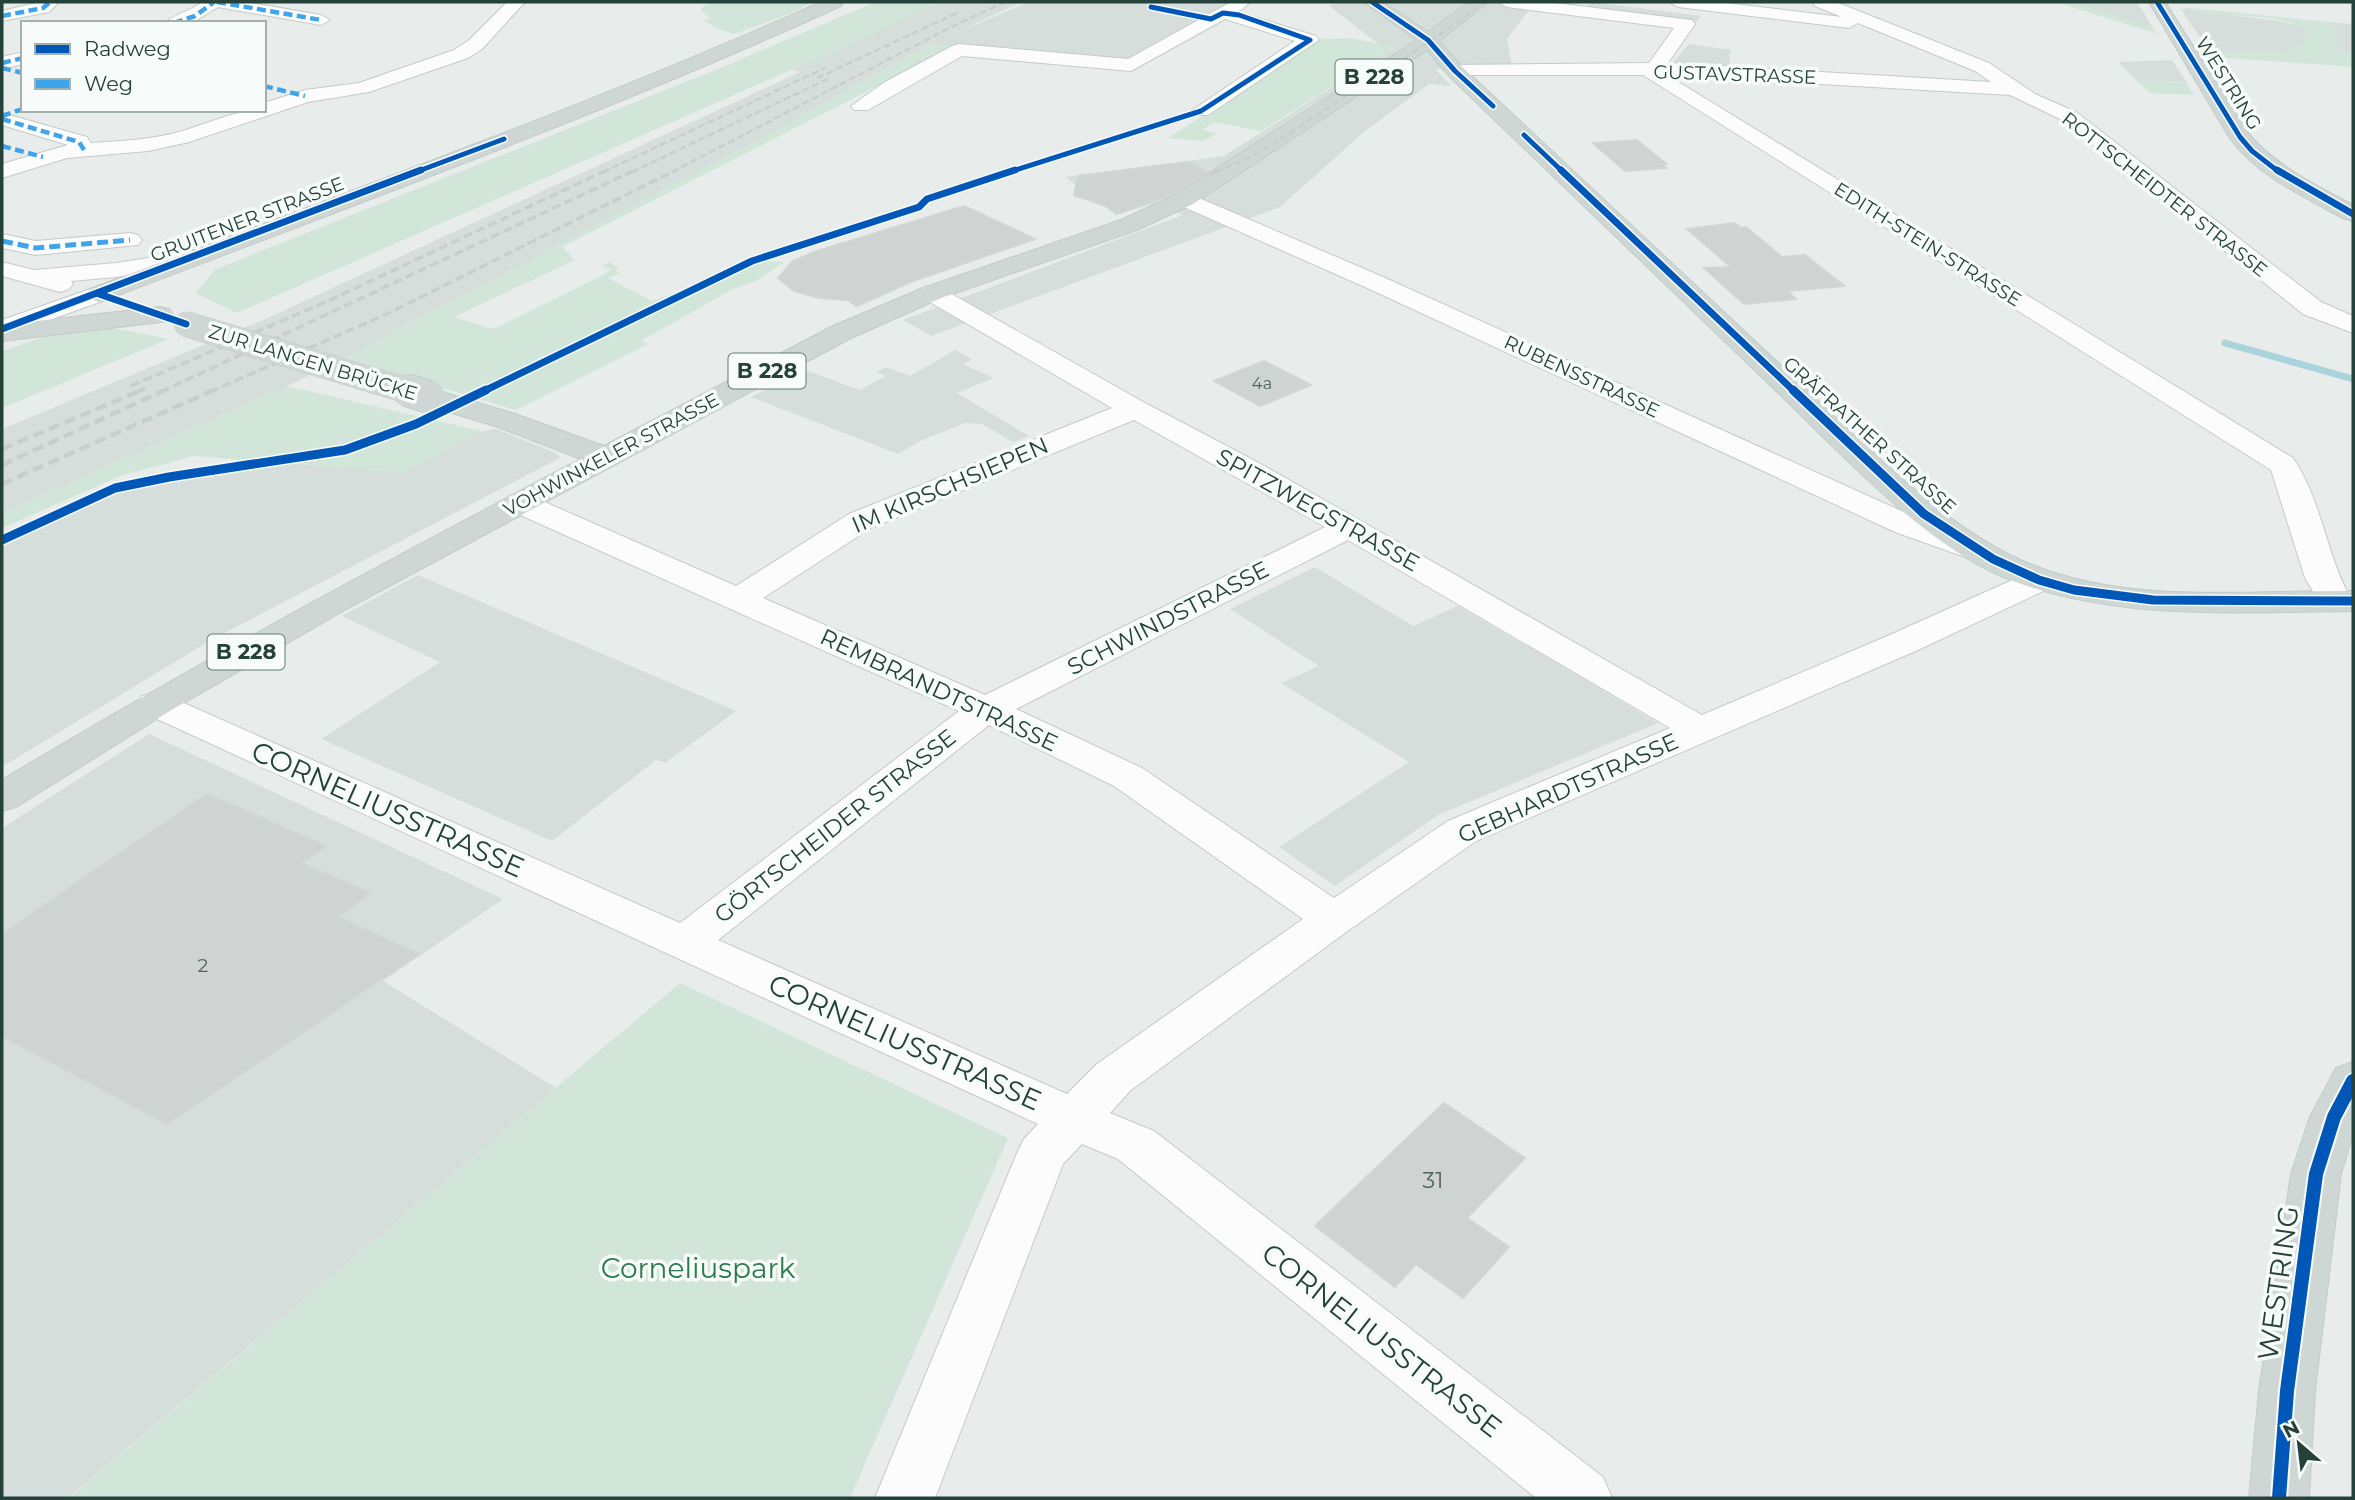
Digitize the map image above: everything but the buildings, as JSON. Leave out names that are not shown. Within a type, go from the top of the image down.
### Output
[{"type":"main road","name":"GRUITENER STRASSE","points":[[99,294],[574,111],[751,40],[835,2]]},
{"type":"main road","name":"GRÄFRATHER STRASSE","points":[[1372,2],[1428,41],[1455,71],[1924,514],[1979,552],[2040,580],[2068,589],[2127,597],[2344,601]]},
{"type":"main road","name":"B 228","points":[[1428,41],[1480,2]]},
{"type":"main road","name":"WESTRING","points":[[2157,2],[2240,137],[2252,151],[2287,178],[2353,214]]},
{"type":"main road","name":"VOHWINKELER STRASSE","points":[[2,798],[155,704],[315,613],[842,332],[932,293],[1129,225],[1185,199],[1428,41]]},
{"type":"main road","points":[[2,331],[160,316],[171,291],[194,258]]},
{"type":"main road","name":"ZUR LANGEN BRÜCKE","points":[[99,294],[160,316],[505,420],[606,457]]},
{"type":"main road","name":"WESTRING","points":[[2279,1498],[2287,1391],[2316,1174],[2334,1117],[2353,1081]]},
{"type":"street","points":[[2,16],[43,8],[50,2]]},
{"type":"street","points":[[180,21],[195,16],[215,2],[321,20]]},
{"type":"street","points":[[266,109],[305,96],[362,88],[461,54],[475,45],[516,2]]},
{"type":"street","points":[[861,106],[959,50],[1131,65],[1243,2]]},
{"type":"street","points":[[1507,2],[1685,24],[1654,70]]},
{"type":"street","points":[[1678,2],[1889,28]]},
{"type":"street","name":"ROTTSCHEIDTER STRASSE","points":[[1821,2],[1982,67],[2013,90],[2069,116],[2312,308],[2353,325]]},
{"type":"street","points":[[1201,111],[1310,40],[1223,13]]},
{"type":"street","points":[[2,66],[21,59]]},
{"type":"street","points":[[2,66],[21,72]]},
{"type":"street","name":"EDITH-STEIN-STRASSE","points":[[1654,70],[1651,73],[2283,464],[2290,476],[2322,578],[2344,601]]},
{"type":"street","name":"GUSTAVSTRASSE","points":[[1455,71],[1740,72],[2013,90]]},
{"type":"street","points":[[266,86],[305,96]]},
{"type":"street","points":[[2,118],[21,110]]},
{"type":"street","points":[[2,171],[43,158],[84,150],[166,142],[257,112]]},
{"type":"street","points":[[2,118],[79,142],[84,150]]},
{"type":"street","points":[[2,146],[43,158]]},
{"type":"street","name":"RUBENSSTRASSE","points":[[1185,199],[1386,287],[1906,525],[1979,552]]},
{"type":"street","points":[[2,241],[36,248],[130,240]]},
{"type":"street","points":[[36,277],[117,270],[194,258]]},
{"type":"street","points":[[2,269],[99,294]]},
{"type":"street","points":[[2,324],[27,303],[36,277]]},
{"type":"street","name":"SPITZWEGSTRASSE","points":[[932,293],[1350,527],[1701,730]]},
{"type":"street","name":"GRUITENER STRASSE","points":[[2,331],[99,294]]},
{"type":"street","name":"IM KIRSCHSIEPEN","points":[[738,599],[860,521],[1135,409]]},
{"type":"street","name":"REMBRANDTSTRASSE","points":[[520,503],[986,709],[1128,777],[1334,919]]},
{"type":"street","name":"SCHWINDSTRASSE","points":[[986,709],[1350,527]]},
{"type":"street","name":"GEBHARDTSTRASSE","points":[[905,1498],[1042,1153],[1114,1077],[1462,831],[1905,642],[2040,580]]},
{"type":"street","name":"CORNELIUSSTRASSE","points":[[155,704],[1136,1145],[1582,1498]]},
{"type":"street","name":"GÖRTSCHEIDER STRASSE","points":[[684,943],[986,709]]},
{"type":"shaded area","points":[[940,2],[1021,2],[955,33],[1029,2],[1233,2],[1127,63],[930,44],[738,151],[344,358],[2,513],[2,429],[261,321],[800,72],[792,70]]},
{"type":"shaded area","points":[[1350,2],[1535,2],[1507,39],[1512,66],[1435,69],[1451,86],[1429,84],[1364,132],[1280,207],[931,336],[903,320],[1183,215],[1156,203],[1116,215],[1065,177],[1224,156],[1394,48],[1377,43],[1328,5]]},
{"type":"shaded area","points":[[1592,2],[1701,16],[1695,23],[1584,9]]},
{"type":"shaded area","points":[[2075,2],[2137,2],[2153,28],[2097,11]]},
{"type":"shaded area","points":[[2181,9],[2280,21],[2303,27],[2311,35],[2302,37],[2306,42],[2283,52],[2246,54],[2233,51],[2212,55]]},
{"type":"shaded area","points":[[2329,22],[2353,24],[2353,56],[2336,49],[2331,43],[2335,28]]},
{"type":"shaded area","points":[[1689,44],[1732,50],[1729,55],[1731,67],[1672,64]]},
{"type":"shaded area","points":[[2172,60],[2186,82],[2137,81],[2118,62]]},
{"type":"shaded area","points":[[955,350],[972,359],[963,364],[994,378],[957,393],[1029,436],[1013,442],[982,424],[965,423],[920,441],[898,454],[751,397],[805,370],[860,390],[886,376],[876,372],[885,367],[910,376]]},
{"type":"shaded area","points":[[496,429],[556,453],[560,458],[211,640],[2,767],[2,546],[120,492],[157,482]]},
{"type":"shaded area","points":[[1315,567],[1413,626],[1458,606],[1658,723],[1438,815],[1335,886],[1279,847],[1409,762],[1281,683],[1319,666],[1230,609]]},
{"type":"shaded area","points":[[418,575],[736,711],[665,763],[656,760],[552,841],[321,739],[440,662],[342,616]]},
{"type":"shaded area","points":[[149,734],[503,899],[383,981],[556,1088],[68,1498],[2,1498],[2,828]]},
{"type":"green space","points":[[709,2],[813,2],[792,13],[734,34],[703,20],[711,18],[700,9]]},
{"type":"green space","points":[[875,2],[940,2],[889,27],[237,313],[195,293],[216,269],[718,69]]},
{"type":"green space","points":[[2056,2],[2075,2],[2153,28],[2157,34]]},
{"type":"green space","points":[[2180,7],[2329,22],[2335,28],[2339,40],[2331,43],[2336,49],[2353,56],[2353,67],[2213,57],[2234,52],[2282,51],[2305,42],[2301,37],[2311,35],[2298,26],[2283,21],[2194,12]]},
{"type":"green space","points":[[1351,38],[1395,47],[1261,131],[1214,122],[1202,130],[1217,133],[1204,141],[1168,138],[1321,39]]},
{"type":"green space","points":[[930,44],[956,46],[562,247],[575,260],[454,317],[494,329],[603,275],[612,269],[601,266],[609,262],[619,268],[615,270],[619,273],[608,278],[652,301],[761,261],[784,262],[758,280],[733,289],[641,341],[648,344],[516,410],[344,358],[738,151]]},
{"type":"green space","points":[[2137,81],[2186,82],[2193,95],[2150,93]]},
{"type":"green space","points":[[109,327],[169,339],[2,408],[2,351],[47,336]]},
{"type":"green space","points":[[287,386],[481,431],[403,473],[194,456],[123,475],[2,528],[2,513]]},
{"type":"green space","name":"Corneliuspark","points":[[680,983],[1008,1138],[850,1498],[69,1498]]},
{"type":"waterway","points":[[2225,343],[2353,379]]},
{"type":"railway","points":[[672,172],[949,28],[1005,2]]},
{"type":"railway","points":[[1215,172],[1246,159],[1275,142],[1484,2]]},
{"type":"railway","points":[[817,78],[957,13]]},
{"type":"railway","points":[[603,172],[825,68]]},
{"type":"railway","points":[[632,172],[828,79]]},
{"type":"railway","points":[[131,386],[328,301],[607,170]]},
{"type":"railway","points":[[161,392],[635,170]]},
{"type":"railway","points":[[672,172],[676,170]]},
{"type":"railway","points":[[1215,172],[1220,170]]},
{"type":"railway","points":[[210,392],[391,312],[672,172]]},
{"type":"railway","points":[[1210,174],[1215,172]]},
{"type":"railway","points":[[142,390],[147,388]]},
{"type":"railway","points":[[2,449],[142,390]]},
{"type":"railway","points":[[137,392],[142,390]]},
{"type":"railway","points":[[2,465],[165,390]]},
{"type":"railway","points":[[2,484],[214,390]]},
{"type":"marked path","points":[[2,16],[43,8],[50,2]]},
{"type":"marked path","points":[[180,21],[195,16],[214,2]]},
{"type":"marked path","points":[[217,2],[321,20]]},
{"type":"marked path","points":[[2,63],[21,58]]},
{"type":"marked path","points":[[2,68],[21,73]]},
{"type":"marked path","points":[[266,86],[305,96]]},
{"type":"marked path","points":[[2,116],[21,110]]},
{"type":"marked path","points":[[2,119],[79,142],[84,150]]},
{"type":"marked path","points":[[2,146],[43,157]]},
{"type":"marked path","points":[[2,241],[36,248],[130,240]]},
{"type":"cycle path","points":[[1372,2],[1428,40],[1455,71],[1493,106]]},
{"type":"cycle path","points":[[2157,2],[2240,137],[2252,151],[2287,178],[2353,214]]},
{"type":"cycle path","points":[[2,540],[115,488],[345,450],[386,436],[416,424],[752,261],[919,207],[927,199],[941,194],[1201,111],[1310,40],[1239,15],[1223,13],[1211,19],[1151,7]]},
{"type":"cycle path","points":[[1524,135],[1924,514],[1993,559],[2039,580],[2074,590],[2113,596],[2194,602],[2353,601]]},
{"type":"cycle path","points":[[2,329],[504,139]]},
{"type":"cycle path","points":[[99,294],[186,324]]},
{"type":"cycle path","points":[[2279,1498],[2287,1391],[2316,1174],[2334,1117],[2353,1081]]}]
